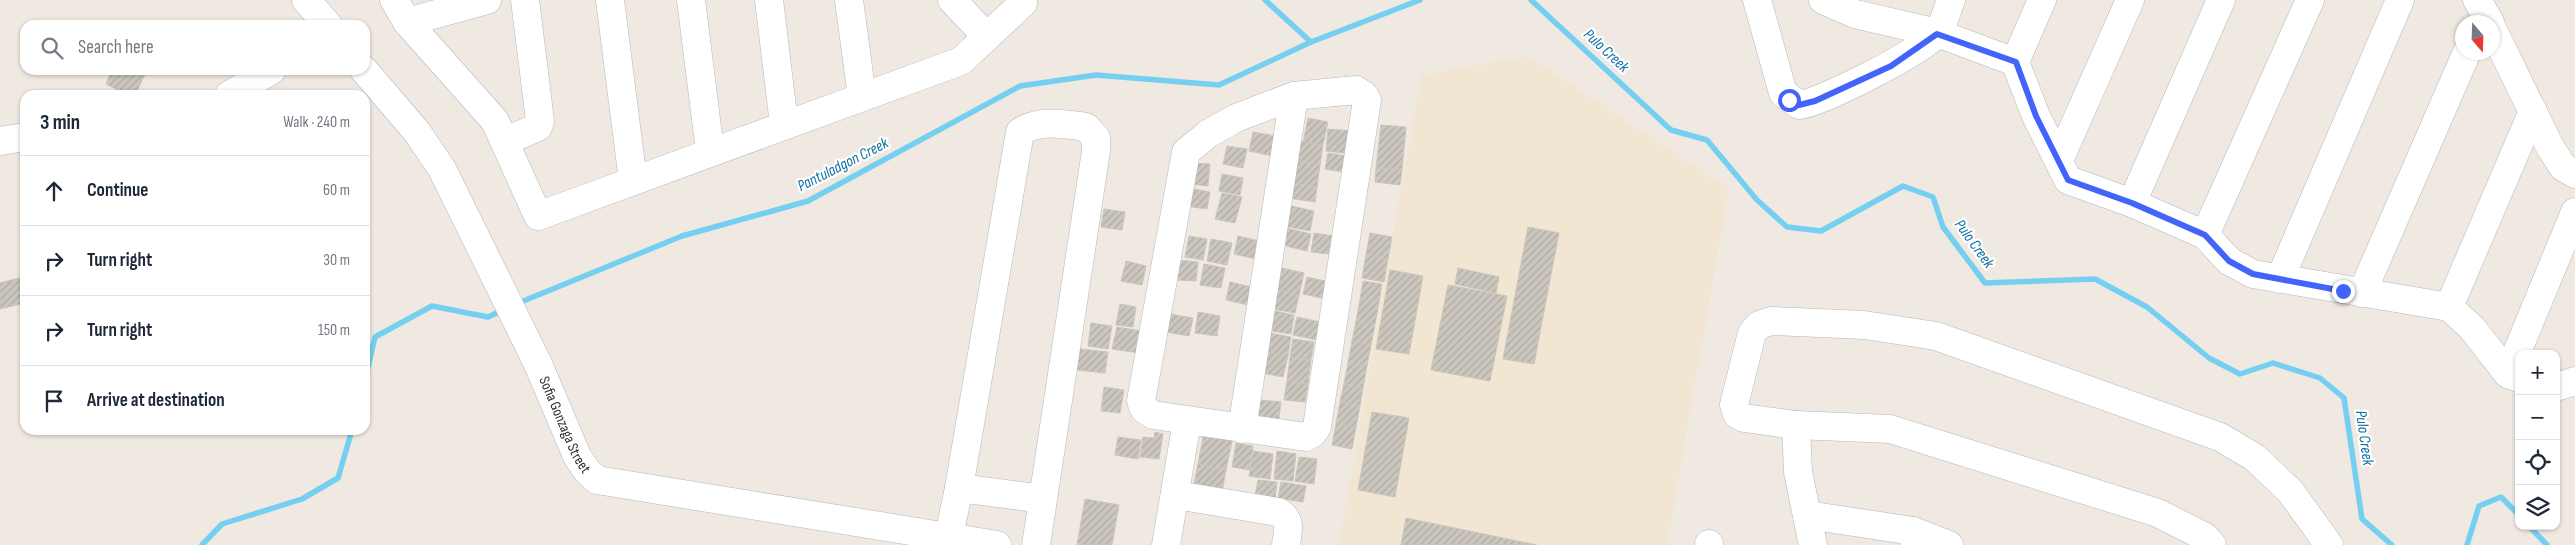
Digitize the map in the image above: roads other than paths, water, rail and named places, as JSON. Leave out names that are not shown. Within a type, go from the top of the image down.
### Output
[{"type":"street","points":[[306,0],[324,20]]},
{"type":"street","points":[[400,11],[487,0]]},
{"type":"street","points":[[506,141],[538,127],[540,121],[525,0]]},
{"type":"street","points":[[610,0],[633,181]]},
{"type":"street","points":[[691,0],[710,151]]},
{"type":"street","points":[[769,0],[784,124]]},
{"type":"street","points":[[849,0],[862,97]]},
{"type":"street","points":[[952,0],[988,37]]},
{"type":"street","points":[[1757,0],[1783,93],[1799,105],[1815,101],[1891,66],[1937,34],[1951,0]]},
{"type":"street","points":[[1823,0],[1858,7],[2016,62]]},
{"type":"street","points":[[2042,0],[2016,62],[2036,116],[2060,158],[2068,180],[2132,203],[2205,235],[2229,261],[2253,274],[2449,307],[2472,328],[2513,376],[2575,212]]},
{"type":"street","points":[[2060,158],[2130,0]]},
{"type":"street","points":[[2132,203],[2221,0]]},
{"type":"street","points":[[2205,235],[2310,0]]},
{"type":"street","points":[[2280,279],[2400,0]]},
{"type":"street","points":[[400,11],[495,121],[506,141],[538,216],[784,124],[961,62],[1024,3]]},
{"type":"street","points":[[2500,46],[2550,148],[2564,167],[2575,174]]},
{"type":"street","points":[[2362,293],[2464,60]]},
{"type":"street","points":[[238,90],[263,75]]},
{"type":"street","name":"Sofia Gonzaga Street","points":[[368,75],[417,132],[442,169],[538,364],[577,456],[586,471],[597,480],[997,545]]},
{"type":"street","points":[[1356,90],[1364,95],[1367,100],[1317,427],[1313,433],[1306,437],[1152,416],[1144,409],[1141,401],[1186,152],[1208,134],[1236,118],[1294,96],[1356,90]]},
{"type":"street","points":[[1242,429],[1294,96]]},
{"type":"street","points":[[2449,307],[2533,111]]},
{"type":"street","points":[[949,536],[960,488],[1020,132],[1031,124],[1086,126],[1096,138],[1096,151],[1036,545]]},
{"type":"street","points":[[0,141],[20,138]]},
{"type":"street","points":[[2212,545],[2205,537],[2158,513],[1890,430],[1796,425],[1744,418],[1737,414],[1734,405],[1752,333],[1759,325],[1771,321],[1864,325],[1936,336],[2220,437],[2254,457],[2290,491],[2329,545]]},
{"type":"street","points":[[2560,386],[2575,381]]},
{"type":"street","points":[[1166,545],[1176,495],[1187,421]]},
{"type":"street","points":[[1796,425],[1798,472],[1813,545]]},
{"type":"street","points":[[960,488],[1043,499]]},
{"type":"street","points":[[1176,495],[1278,512],[1285,516],[1289,523],[1286,545]]},
{"type":"street","points":[[1807,515],[1949,545]]},
{"type":"waterway","name":"Pulo Creek","points":[[1265,0],[1311,42]]},
{"type":"waterway","name":"Pantuladgon Creek","points":[[516,304],[682,236],[808,201],[1020,86],[1096,75],[1219,85],[1311,42],[1420,0]]},
{"type":"waterway","name":"Pulo Creek","points":[[1531,0],[1671,130],[1707,140],[1757,200],[1787,227],[1821,231],[1903,186],[1933,197],[1943,227],[1985,283],[2095,279],[2147,307],[2209,358],[2240,374],[2273,363],[2320,378],[2344,398],[2362,519],[2392,545]]},
{"type":"waterway","name":"Pantuladgon Creek","points":[[370,358],[375,337],[432,306],[488,317],[503,310]]},
{"type":"waterway","name":"Pantuladgon Creek","points":[[202,545],[222,524],[302,499],[338,478],[351,435]]},
{"type":"waterway","name":"Pulo Creek","points":[[2467,545],[2479,506],[2501,497],[2515,511]]},
{"type":"waterway","name":"Pulo Creek","points":[[2533,530],[2547,545]]}]
